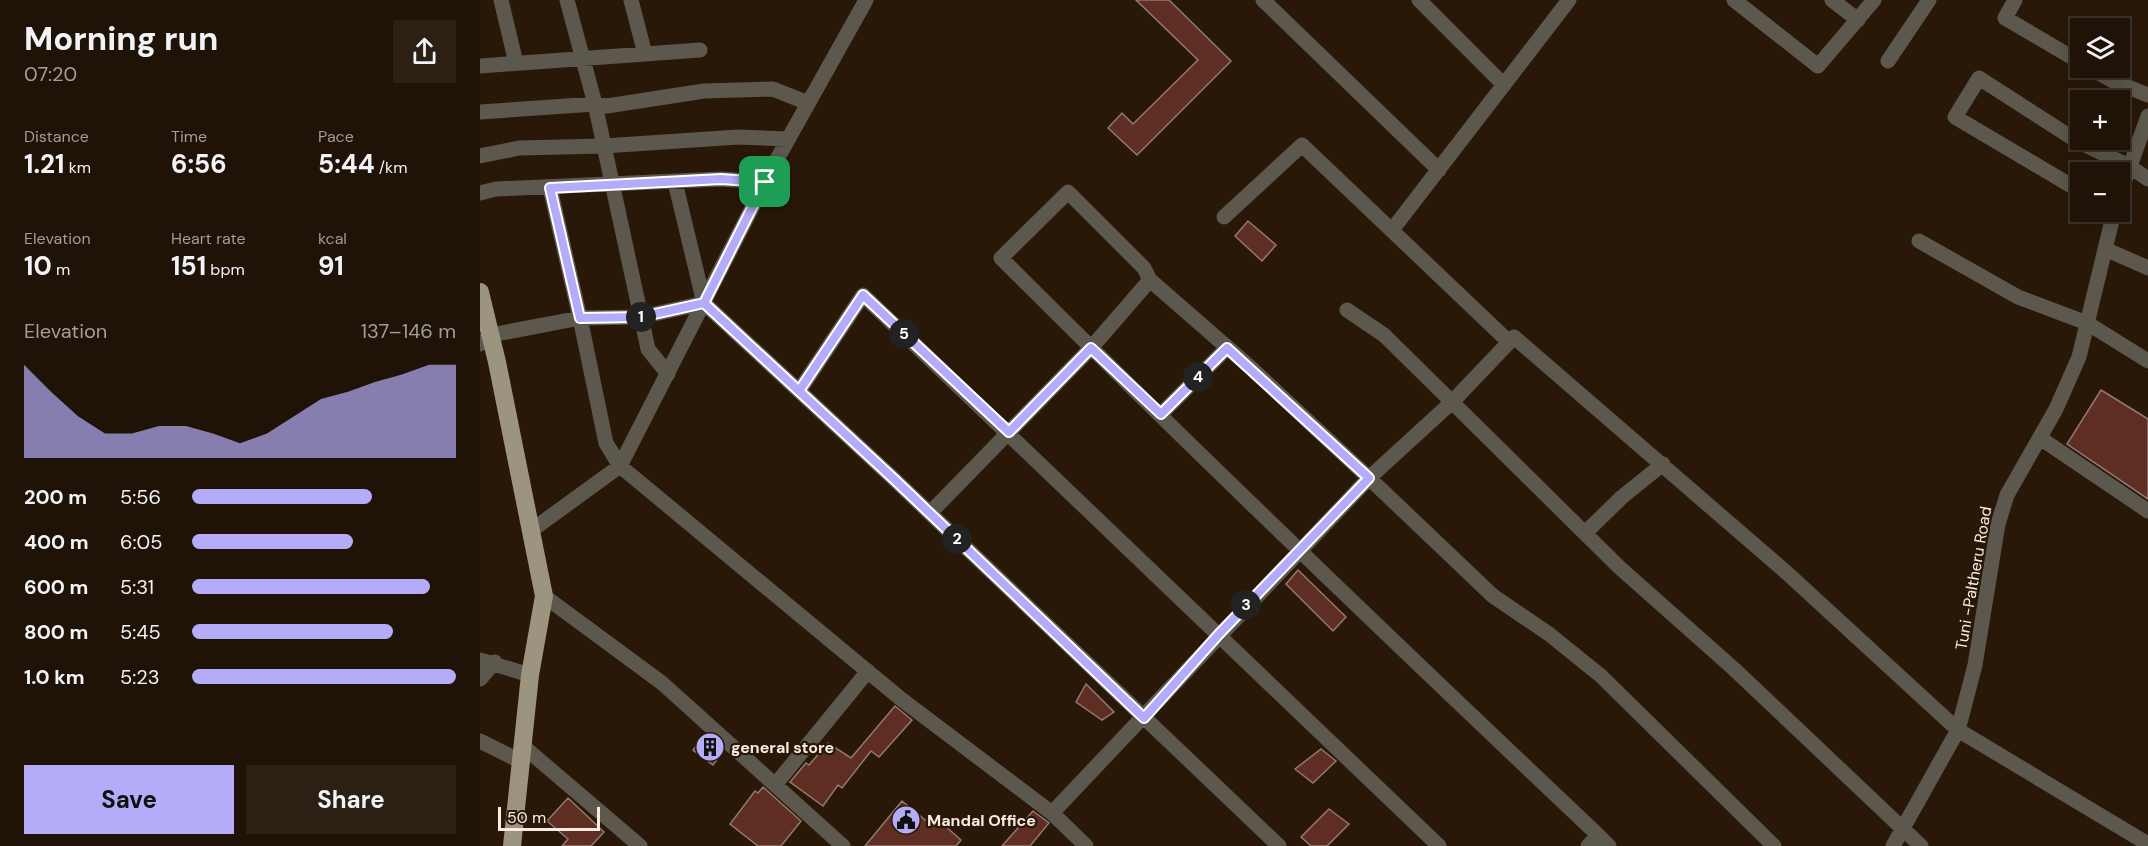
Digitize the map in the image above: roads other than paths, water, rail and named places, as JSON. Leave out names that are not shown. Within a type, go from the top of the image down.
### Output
[{"type":"main road","points":[[480,292],[485,339],[532,530],[544,596],[530,675],[512,846]]},
{"type":"street","points":[[501,0],[516,63]]},
{"type":"street","points":[[567,0],[595,104],[648,349],[668,374]]},
{"type":"street","points":[[631,0],[645,54]]},
{"type":"street","points":[[1263,0],[1439,170]]},
{"type":"street","points":[[1419,0],[1504,85]]},
{"type":"street","points":[[1392,231],[1569,0]]},
{"type":"street","points":[[1734,0],[1818,66],[1875,0]]},
{"type":"street","points":[[1832,0],[1858,20]]},
{"type":"street","points":[[1888,61],[1929,0]]},
{"type":"street","points":[[2015,0],[2005,18],[2070,56]]},
{"type":"street","points":[[532,530],[620,466],[765,182],[861,2]]},
{"type":"street","points":[[480,66],[700,50]]},
{"type":"street","points":[[2070,185],[1955,117],[1978,78],[2077,141],[2121,162]]},
{"type":"street","points":[[2108,78],[2148,95]]},
{"type":"street","points":[[480,112],[595,104],[607,106],[644,103],[704,91],[773,89],[808,103]]},
{"type":"street","points":[[2130,163],[2148,116]]},
{"type":"street","points":[[480,156],[519,148],[604,146],[738,137],[788,139]]},
{"type":"street","points":[[1224,217],[1302,145],[1509,342]]},
{"type":"street","points":[[2130,167],[2148,179]]},
{"type":"street","points":[[480,193],[496,189],[721,179],[765,182]]},
{"type":"street","points":[[675,182],[704,303],[930,513],[1279,846]]},
{"type":"street","points":[[550,188],[606,443],[620,466],[868,671],[1052,813],[1086,846]]},
{"type":"street","points":[[1599,842],[1298,551],[1001,258],[1068,192],[1144,268],[1150,280],[1369,478],[1493,596],[1549,634],[1600,676],[1774,846]]},
{"type":"street","name":"Tuni -Paltheru Road","points":[[1893,846],[1958,730],[1975,665],[1998,524],[2007,495],[2056,409],[2079,357],[2112,222]]},
{"type":"street","points":[[1919,242],[2018,297],[2088,324],[2148,361]]},
{"type":"street","points":[[2105,249],[2148,268]]},
{"type":"street","points":[[930,513],[1091,348],[1150,280]]},
{"type":"street","points":[[799,391],[863,295],[1009,432],[1439,846]]},
{"type":"street","points":[[485,339],[580,318],[641,317],[704,303]]},
{"type":"street","points":[[1347,310],[1384,335],[1585,533],[1734,669],[1921,846]]},
{"type":"street","points":[[1052,813],[1144,718],[1219,634],[1298,551],[1369,478],[1452,402],[1514,337],[1663,464],[1958,730],[2148,844]]},
{"type":"street","points":[[1161,414],[1227,348]]},
{"type":"street","points":[[2040,438],[2148,511]]},
{"type":"street","points":[[1585,533],[1622,497],[1663,464]]},
{"type":"street","points":[[544,596],[662,683],[843,846]]},
{"type":"street","points":[[480,679],[488,661],[530,675]]},
{"type":"street","points":[[774,785],[868,671]]},
{"type":"street","points":[[480,741],[523,755],[640,846]]},
{"type":"place","name":"general store","points":[[710,747]]},
{"type":"place","name":"Mandal Office","points":[[906,820]]}]
